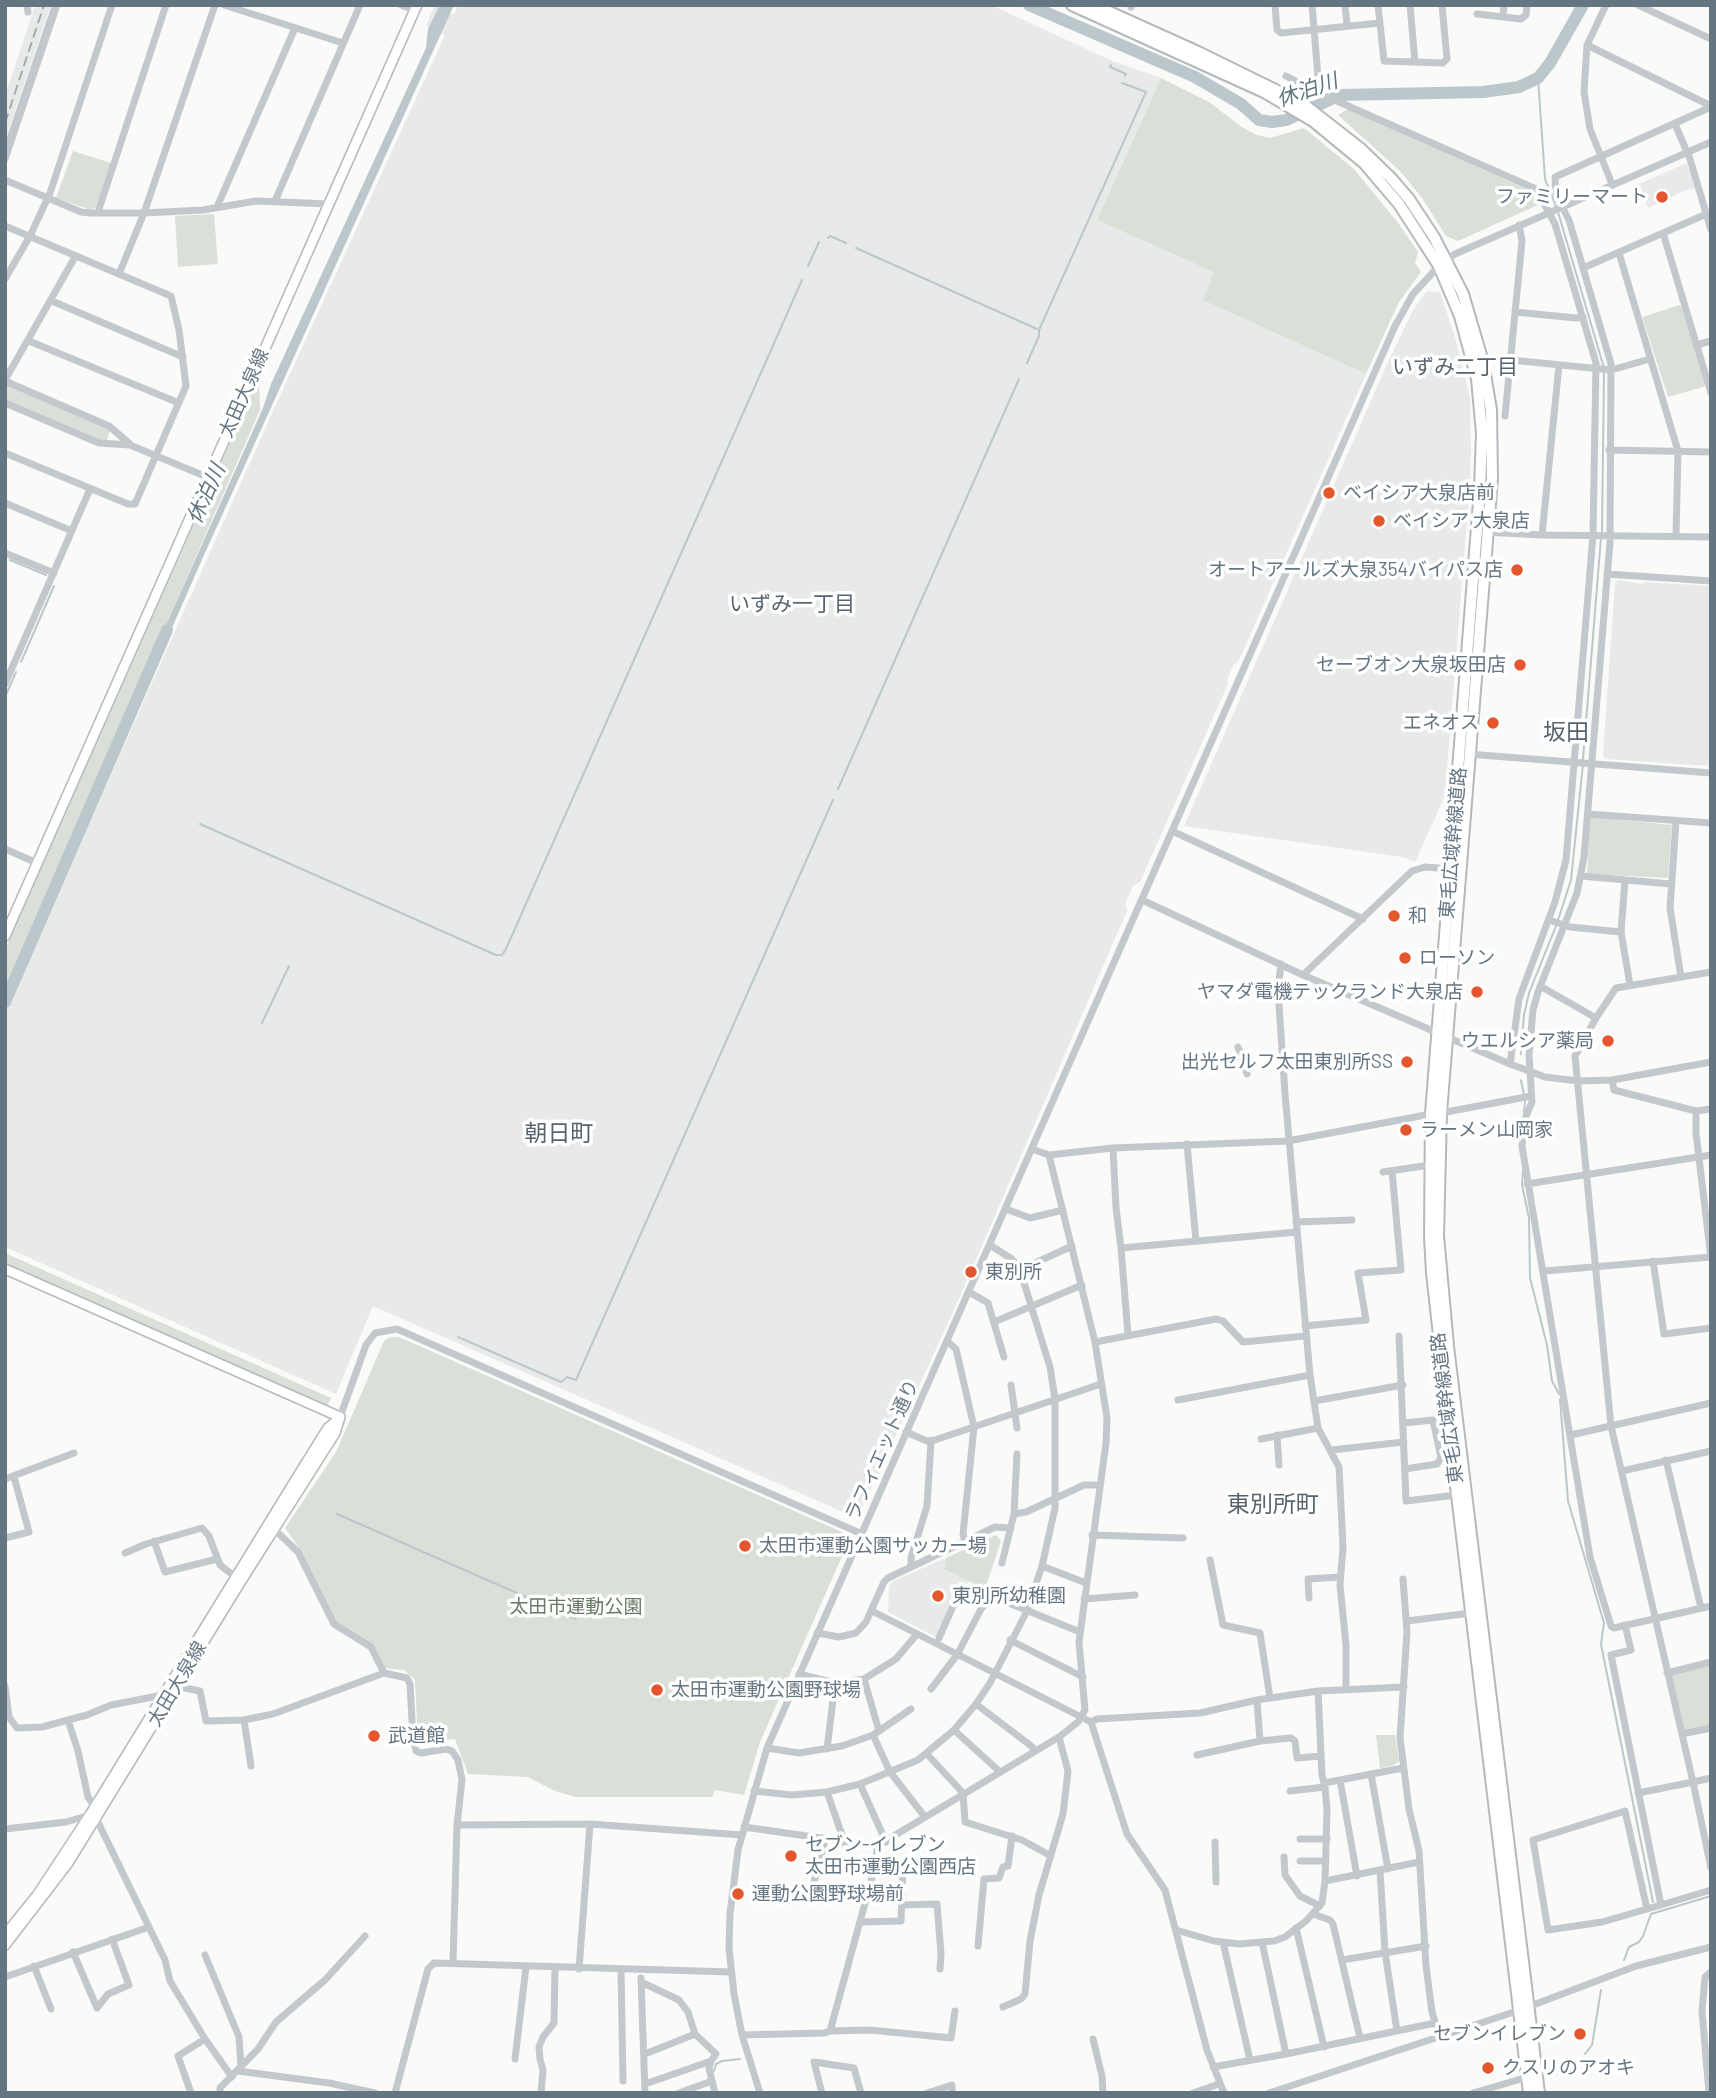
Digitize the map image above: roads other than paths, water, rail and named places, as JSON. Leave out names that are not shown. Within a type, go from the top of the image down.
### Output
[{"type":"highway","name":"東毛広域幹線道路","points":[[1072,5],[1297,105]]},
{"type":"highway","name":"東毛広域幹線道路","points":[[1094,5],[1198,52],[1297,105],[1317,119],[1340,141],[1384,186],[1443,263],[1477,379],[1482,433],[1482,532],[1468,754],[1430,1165],[1432,1273],[1471,1612],[1524,2009],[1539,2093]]},
{"type":"highway","name":"東毛広域幹線道路","points":[[1442,1035],[1451,869],[1482,532]]},
{"type":"highway","name":"東毛広域幹線道路","points":[[1436,1114],[1441,1272],[1524,2009],[1530,2093]]},
{"type":"main road","name":"太田大泉線","points":[[5,936],[416,8]]},
{"type":"main road","points":[[5,1269],[340,1418]]},
{"type":"main road","name":"太田大泉線","points":[[5,1945],[48,1891],[271,1526],[335,1433],[340,1418]]},
{"type":"main road","name":"太田大泉線","points":[[5,1935],[38,1894],[94,1813],[169,1689]]},
{"type":"street","points":[[5,159],[57,5]]},
{"type":"street","points":[[5,279],[48,198],[112,5]]},
{"type":"street","points":[[98,212],[166,5]]},
{"type":"street","points":[[119,274],[144,213],[215,5]]},
{"type":"street","points":[[225,5],[246,8],[295,28],[343,43]]},
{"type":"street","points":[[275,201],[360,5]]},
{"type":"street","points":[[401,5],[416,8]]},
{"type":"street","points":[[1275,5],[1279,33],[1380,23]]},
{"type":"street","points":[[1312,5],[1319,93]]},
{"type":"street","points":[[1345,5],[1347,25]]},
{"type":"street","points":[[1378,5],[1384,61],[1443,63],[1447,61],[1442,5]]},
{"type":"street","points":[[1410,5],[1415,62]]},
{"type":"street","points":[[1503,17],[1504,5]]},
{"type":"street","points":[[1477,14],[1524,18],[1527,15],[1527,5]]},
{"type":"street","points":[[1606,5],[1587,45],[1584,60],[1584,102],[1590,130],[1612,184]]},
{"type":"street","points":[[1638,5],[1711,40]]},
{"type":"street","points":[[217,207],[295,28]]},
{"type":"street","points":[[1587,45],[1711,106]]},
{"type":"street","points":[[1286,76],[1532,187],[1556,209],[1583,268],[1610,370],[1607,574],[1581,876],[1533,1010],[1529,1071],[1531,1096],[1522,1146],[1545,1271],[1590,1557],[1611,1626],[1614,1628],[1711,1606]]},
{"type":"street","points":[[1510,1064],[1519,999],[1562,882],[1566,860],[1593,535],[1597,369],[1556,209],[1556,175],[1711,106]]},
{"type":"street","points":[[1675,124],[1688,152],[1711,230]]},
{"type":"street","name":"ラフィエット通り","points":[[760,2093],[742,2035],[731,1972],[730,1914],[743,1831],[767,1748],[1395,326],[1413,294],[1443,263],[1469,247],[1711,142]]},
{"type":"street","points":[[5,180],[81,212],[144,213],[275,201],[330,204]]},
{"type":"street","points":[[1583,268],[1708,213]]},
{"type":"street","points":[[1505,416],[1522,237],[1519,225]]},
{"type":"street","points":[[5,226],[171,296],[186,386],[135,504],[128,504],[5,453]]},
{"type":"street","points":[[1663,233],[1711,393]]},
{"type":"street","points":[[1619,253],[1678,451],[1676,536]]},
{"type":"street","points":[[75,257],[5,381],[109,426],[130,445]]},
{"type":"street","points":[[52,301],[183,357]]},
{"type":"street","points":[[1515,312],[1583,317]]},
{"type":"street","points":[[29,341],[179,404]]},
{"type":"street","points":[[1696,345],[1711,341]]},
{"type":"street","points":[[1511,360],[1610,370],[1650,359]]},
{"type":"street","points":[[1542,535],[1559,365]]},
{"type":"street","points":[[5,403],[99,443],[130,445],[207,477]]},
{"type":"street","points":[[1609,450],[1711,452]]},
{"type":"street","points":[[6,680],[90,489]]},
{"type":"street","points":[[5,503],[72,531]]},
{"type":"street","points":[[1482,532],[1711,537]]},
{"type":"street","points":[[5,553],[54,573]]},
{"type":"street","points":[[1607,574],[1711,581]]},
{"type":"street","points":[[1586,621],[1603,623]]},
{"type":"street","points":[[1468,754],[1711,773]]},
{"type":"street","points":[[1588,814],[1711,823]]},
{"type":"street","points":[[1676,821],[1670,908],[1681,977]]},
{"type":"street","points":[[1172,831],[1363,919]]},
{"type":"street","points":[[5,849],[37,863]]},
{"type":"street","points":[[1303,975],[1418,868],[1451,869]]},
{"type":"street","points":[[1581,876],[1671,884]]},
{"type":"street","points":[[1625,880],[1621,932],[1630,985]]},
{"type":"street","points":[[1142,900],[1303,975],[1510,1064],[1545,1076],[1578,1081],[1612,1080],[1711,1062]]},
{"type":"street","points":[[1549,920],[1565,926],[1621,932]]},
{"type":"street","points":[[1281,964],[1278,990],[1288,1141],[1310,1376],[1318,1428],[1339,1467],[1343,1545],[1340,1577],[1346,1689]]},
{"type":"street","points":[[1711,972],[1613,990],[1575,1056],[1611,1426],[1711,1868]]},
{"type":"street","points":[[1541,986],[1595,1018]]},
{"type":"street","points":[[1238,1046],[1247,1074]]},
{"type":"street","points":[[1612,1080],[1614,1090],[1696,1111],[1711,1109]]},
{"type":"street","points":[[1032,1149],[1049,1155],[1113,1148],[1288,1141],[1531,1096]]},
{"type":"street","points":[[1545,1271],[1711,1257],[1696,1133],[1696,1111]]},
{"type":"street","points":[[1187,1144],[1196,1241]]},
{"type":"street","points":[[1113,1148],[1115,1208],[1128,1335]]},
{"type":"street","points":[[457,1825],[590,1824],[743,1831],[877,1846],[1072,1728],[1081,1716],[1086,1701],[1079,1642],[1107,1429],[1095,1342],[1049,1155]]},
{"type":"street","points":[[1527,1184],[1711,1155]]},
{"type":"street","points":[[1383,1172],[1430,1165]]},
{"type":"street","points":[[1305,1326],[1366,1320],[1358,1273],[1401,1270],[1392,1171]]},
{"type":"street","points":[[1006,1209],[1030,1218],[1063,1210]]},
{"type":"street","points":[[1296,1223],[1352,1220]]},
{"type":"street","points":[[1121,1248],[1297,1232]]},
{"type":"street","points":[[754,1791],[792,1795],[860,1784],[927,1754],[954,1730],[976,1704],[1027,1611],[1042,1566],[1056,1497],[1055,1399],[1050,1367],[1020,1270],[1012,1259],[990,1245]]},
{"type":"street","points":[[1020,1270],[1072,1246]]},
{"type":"street","points":[[1653,1261],[1664,1334],[1711,1328]]},
{"type":"street","points":[[994,1322],[1082,1285]]},
{"type":"street","points":[[969,1292],[986,1301],[1004,1357]]},
{"type":"street","points":[[1095,1342],[1220,1319],[1243,1342],[1306,1336]]},
{"type":"street","points":[[340,1418],[366,1345],[375,1334],[397,1329],[862,1534]]},
{"type":"street","points":[[1399,1336],[1406,1501],[1457,1495]]},
{"type":"street","points":[[947,1341],[956,1349],[974,1427],[963,1534],[965,1541]]},
{"type":"street","points":[[1178,1400],[1310,1376]]},
{"type":"street","points":[[906,1432],[931,1441],[1101,1384]]},
{"type":"street","points":[[1011,1385],[1017,1428]]},
{"type":"street","points":[[1314,1401],[1403,1385]]},
{"type":"street","points":[[1570,1435],[1711,1403]]},
{"type":"street","points":[[1404,1423],[1433,1420],[1441,1458],[1437,1464],[1405,1469]]},
{"type":"street","points":[[1261,1439],[1318,1428]]},
{"type":"street","points":[[1277,1435],[1279,1465]]},
{"type":"street","points":[[911,1567],[911,1558],[929,1496],[931,1441]]},
{"type":"street","points":[[1331,1450],[1404,1442]]},
{"type":"street","points":[[5,1479],[74,1452]]},
{"type":"street","points":[[1622,1471],[1710,1453]]},
{"type":"street","points":[[1002,1563],[1014,1514],[1017,1454]]},
{"type":"street","points":[[1667,1460],[1701,1608]]},
{"type":"street","points":[[5,1538],[29,1532],[14,1477]]},
{"type":"street","points":[[1014,1514],[1026,1512],[1084,1485],[1100,1485]]},
{"type":"street","points":[[271,1526],[298,1552],[334,1624],[371,1647],[384,1673]]},
{"type":"street","points":[[817,1633],[839,1637],[854,1634],[872,1611],[884,1582],[995,1527],[1011,1528]]},
{"type":"street","points":[[125,1553],[155,1541],[202,1528],[209,1536],[223,1569],[238,1579]]},
{"type":"street","points":[[1093,1535],[1182,1538]]},
{"type":"street","points":[[155,1541],[165,1572],[217,1559]]},
{"type":"street","points":[[1210,1560],[1223,1625],[1260,1633],[1270,1698]]},
{"type":"street","points":[[1042,1566],[1086,1583]]},
{"type":"street","points":[[1309,1598],[1308,1579],[1340,1577]]},
{"type":"street","points":[[1403,1579],[1407,1621],[1400,1728],[1403,1768],[1419,1862],[1426,1966],[1439,2035]]},
{"type":"street","points":[[931,1689],[957,1655],[990,1593],[1080,1632]]},
{"type":"street","points":[[939,1638],[957,1597],[961,1594],[984,1606]]},
{"type":"street","points":[[1084,1599],[1135,1595]]},
{"type":"street","points":[[872,1611],[1091,1723],[1124,1826],[1165,1889],[1213,2067],[1224,2093]]},
{"type":"street","points":[[1407,1621],[1471,1612]]},
{"type":"street","points":[[1625,1625],[1631,1650],[1611,1655],[1661,1905]]},
{"type":"street","points":[[799,1674],[835,1683],[864,1679],[896,1659],[917,1634]]},
{"type":"street","points":[[1010,1640],[1083,1677]]},
{"type":"street","points":[[1667,1673],[1711,1662]]},
{"type":"street","points":[[5,1686],[9,1717],[17,1728],[42,1727],[169,1689],[200,1690],[206,1721],[244,1720],[273,1714],[384,1673],[407,1678],[411,1684],[416,1751],[452,1751],[458,1760],[462,1780],[457,1825],[453,1964]]},
{"type":"street","points":[[864,1679],[876,1733],[890,1772],[925,1817]]},
{"type":"street","points":[[827,1749],[835,1683]]},
{"type":"street","points":[[1091,1723],[1097,1719],[1200,1713],[1257,1700],[1318,1691],[1404,1687]]},
{"type":"street","points":[[1176,1930],[1223,1942],[1280,1940],[1320,1906],[1325,1881],[1327,1839],[1318,1691]]},
{"type":"street","points":[[1257,1700],[1260,1741]]},
{"type":"street","points":[[976,1704],[1035,1750]]},
{"type":"street","points":[[767,1748],[790,1753],[827,1749],[876,1733],[911,1709]]},
{"type":"street","points":[[68,1720],[94,1813],[165,1960],[170,1981],[205,2039],[237,2072],[329,2083],[375,2093]]},
{"type":"street","points":[[244,1720],[251,1766]]},
{"type":"street","points":[[1682,1734],[1711,1728]]},
{"type":"street","points":[[954,1730],[999,1772]]},
{"type":"street","points":[[1003,2007],[1021,1999],[1025,1994],[1030,1941],[1063,1814],[1068,1772],[1059,1737]]},
{"type":"street","points":[[1197,1755],[1260,1741],[1291,1738],[1295,1741],[1297,1758],[1321,1756]]},
{"type":"street","points":[[927,1754],[963,1793],[965,1822],[1012,1836],[1051,1856]]},
{"type":"street","points":[[1290,1791],[1403,1768]]},
{"type":"street","points":[[1371,1774],[1384,1870],[1385,1952],[1397,2031]]},
{"type":"street","points":[[1638,1793],[1711,1777]]},
{"type":"street","points":[[1340,1780],[1357,1876]]},
{"type":"street","points":[[860,1784],[886,1842]]},
{"type":"street","points":[[827,1791],[842,1836],[841,1843]]},
{"type":"street","points":[[1647,1909],[1625,1811],[1533,1840],[1548,1930],[1602,1922],[1711,1891]]},
{"type":"street","points":[[5,1829],[66,1822],[94,1813]]},
{"type":"street","points":[[579,1969],[590,1824]]},
{"type":"street","points":[[978,1946],[984,1879],[999,1878],[1003,1867],[1008,1866],[1012,1836]]},
{"type":"street","points":[[1300,1839],[1327,1839]]},
{"type":"street","points":[[814,1882],[824,1840]]},
{"type":"street","points":[[1215,1842],[1216,1882]]},
{"type":"street","points":[[830,2031],[876,1863],[877,1846]]},
{"type":"street","points":[[1284,1857],[1285,1875],[1300,1896],[1320,1906]]},
{"type":"street","points":[[1300,1861],[1326,1861]]},
{"type":"street","points":[[1325,1881],[1419,1862]]},
{"type":"street","points":[[861,1922],[901,1922],[903,1865],[876,1863]]},
{"type":"street","points":[[902,1905],[937,1904],[940,1969]]},
{"type":"street","points":[[1313,1914],[1332,1921],[1360,2038]]},
{"type":"street","points":[[5,1977],[149,1927]]},
{"type":"street","points":[[1296,1928],[1324,2047]]},
{"type":"street","points":[[218,2091],[258,2049],[276,2022],[326,1979],[365,1936]]},
{"type":"street","points":[[73,1952],[97,2008],[108,1994],[129,1985],[112,1939]]},
{"type":"street","points":[[1223,1942],[1250,2060]]},
{"type":"street","points":[[1262,1942],[1286,2054]]},
{"type":"street","points":[[1342,1960],[1426,1946]]},
{"type":"street","points":[[1269,2093],[1524,2009],[1636,1966],[1711,1947]]},
{"type":"street","points":[[205,1955],[239,2037],[237,2072]]},
{"type":"street","points":[[395,2093],[428,1969],[434,1963],[731,1972]]},
{"type":"street","points":[[34,1966],[51,2008]]},
{"type":"street","points":[[515,2059],[526,1967]]},
{"type":"street","points":[[541,2093],[543,2070],[540,2047],[543,2037],[554,2023],[555,1968]]},
{"type":"street","points":[[621,1970],[624,2081]]},
{"type":"street","points":[[641,1971],[645,2093]]},
{"type":"street","points":[[1709,2093],[1705,1977],[1711,1972]]},
{"type":"street","points":[[642,1982],[679,2000],[688,2012],[695,2034],[716,2054],[710,2061],[645,2084]]},
{"type":"street","points":[[742,2035],[870,2030],[951,2038],[955,2011]]},
{"type":"street","points":[[1213,2067],[1435,2023]]},
{"type":"street","points":[[645,2054],[695,2034]]},
{"type":"street","points":[[191,2093],[178,2056],[205,2039]]},
{"type":"street","points":[[1093,2039],[1102,2076],[1102,2093]]},
{"type":"street","points":[[710,2061],[709,2074],[715,2093]]},
{"type":"street","points":[[822,2093],[814,2062],[854,2068],[861,2093]]},
{"type":"street","points":[[1473,2093],[1528,2077]]},
{"type":"street","points":[[679,2093],[712,2081]]},
{"type":"street","points":[[326,2093],[329,2083]]},
{"type":"street","points":[[1193,2093],[1219,2084]]},
{"type":"street","points":[[1507,2084],[1510,2093]]},
{"type":"street","points":[[927,2093],[952,2085],[952,2093]]},
{"type":"waterway","points":[[5,146],[53,5]]},
{"type":"waterway","name":"休泊川","points":[[1029,5],[1195,77],[1241,104],[1259,120],[1272,122],[1286,120],[1340,95],[1483,92],[1519,87],[1538,78],[1550,63],[1583,5]]},
{"type":"waterway","points":[[1111,65],[1110,67],[1126,74],[1125,76]]},
{"type":"waterway","points":[[1538,78],[1545,179],[1556,207]]},
{"type":"waterway","points":[[1027,363],[1039,330],[1146,92],[1122,83]]},
{"type":"waterway","points":[[1558,212],[1604,368]]},
{"type":"waterway","points":[[828,238],[830,236],[846,243]]},
{"type":"waterway","points":[[808,266],[819,242]]},
{"type":"waterway","points":[[856,248],[1037,329]]},
{"type":"waterway","points":[[200,824],[496,955],[502,955],[802,280]]},
{"type":"waterway","points":[[1602,532],[1604,373]]},
{"type":"waterway","points":[[838,789],[1019,379]]},
{"type":"waterway","points":[[1583,759],[1601,538]]},
{"type":"waterway","points":[[10,560],[46,575]]},
{"type":"waterway","points":[[21,662],[54,586]]},
{"type":"waterway","name":"休泊川","points":[[5,1002],[167,630]]},
{"type":"waterway","points":[[5,697],[16,672]]},
{"type":"waterway","points":[[1558,920],[1571,880],[1583,764]]},
{"type":"waterway","points":[[458,1337],[561,1382],[567,1377],[576,1380],[833,800]]},
{"type":"waterway","points":[[1521,1054],[1529,993],[1556,926]]},
{"type":"waterway","points":[[262,1023],[289,966]]},
{"type":"waterway","points":[[1521,1080],[1524,1095]]},
{"type":"waterway","points":[[1524,1112],[1525,1101]]},
{"type":"waterway","points":[[1521,1129],[1522,1118]]},
{"type":"waterway","points":[[1523,1170],[1522,1185],[1529,1218],[1530,1278],[1547,1345],[1552,1381],[1559,1394]]},
{"type":"waterway","points":[[1560,1399],[1568,1501],[1604,1623],[1601,1644],[1653,1902]]},
{"type":"waterway","points":[[337,1514],[576,1619]]},
{"type":"waterway","points":[[1624,1960],[1629,1947],[1639,1942],[1643,1936],[1651,1914],[1711,1896]]},
{"type":"waterway","points":[[1585,2054],[1592,2045],[1601,1990]]},
{"type":"waterway","points":[[714,2071],[716,2064],[722,2061],[740,2059]]},
{"type":"railway","points":[[5,123],[44,5]]},
{"type":"place","name":"ファミリーマート","points":[[1662,197]]},
{"type":"place","name":"ベイシア大泉店前","points":[[1329,493]]},
{"type":"place","name":"ベイシア 大泉店","points":[[1379,521]]},
{"type":"place","name":"オートアールズ大泉354バイパス店","points":[[1517,570]]},
{"type":"place","name":"セーブオン大泉坂田店","points":[[1520,665]]},
{"type":"place","name":"エネオス","points":[[1493,723]]},
{"type":"place","name":"和","points":[[1394,916]]},
{"type":"place","name":"ローソン","points":[[1405,958]]},
{"type":"place","name":"ヤマダ電機テックランド大泉店","points":[[1477,992]]},
{"type":"place","name":"ウエルシア薬局","points":[[1608,1041]]},
{"type":"place","name":"出光セルフ太田東別所SS","points":[[1407,1062]]},
{"type":"place","name":"ラーメン山岡家","points":[[1406,1130]]},
{"type":"place","name":"東別所","points":[[971,1272]]},
{"type":"place","name":"太田市運動公園サッカー場","points":[[745,1546]]},
{"type":"place","name":"東別所幼稚園","points":[[938,1596]]},
{"type":"place","name":"太田市運動公園野球場","points":[[657,1690]]},
{"type":"place","name":"武道館","points":[[374,1736]]},
{"type":"place","name":"セブン-イレブン 太田市運動公園西店","points":[[791,1856]]},
{"type":"place","name":"運動公園野球場前","points":[[738,1894]]},
{"type":"place","name":"セブンイレブン","points":[[1580,2034]]},
{"type":"place","name":"クスリのアオキ","points":[[1488,2068]]},
{"type":"district","name":"いずみ二丁目","points":[[1455,367]]},
{"type":"district","name":"いずみ一丁目","points":[[792,604]]},
{"type":"district","name":"坂田","points":[[1566,732]]},
{"type":"district","name":"朝日町","points":[[559,1133]]},
{"type":"district","name":"東別所町","points":[[1273,1504]]},
{"type":"park label","name":"太田市運動公園","points":[[576,1607]]}]
